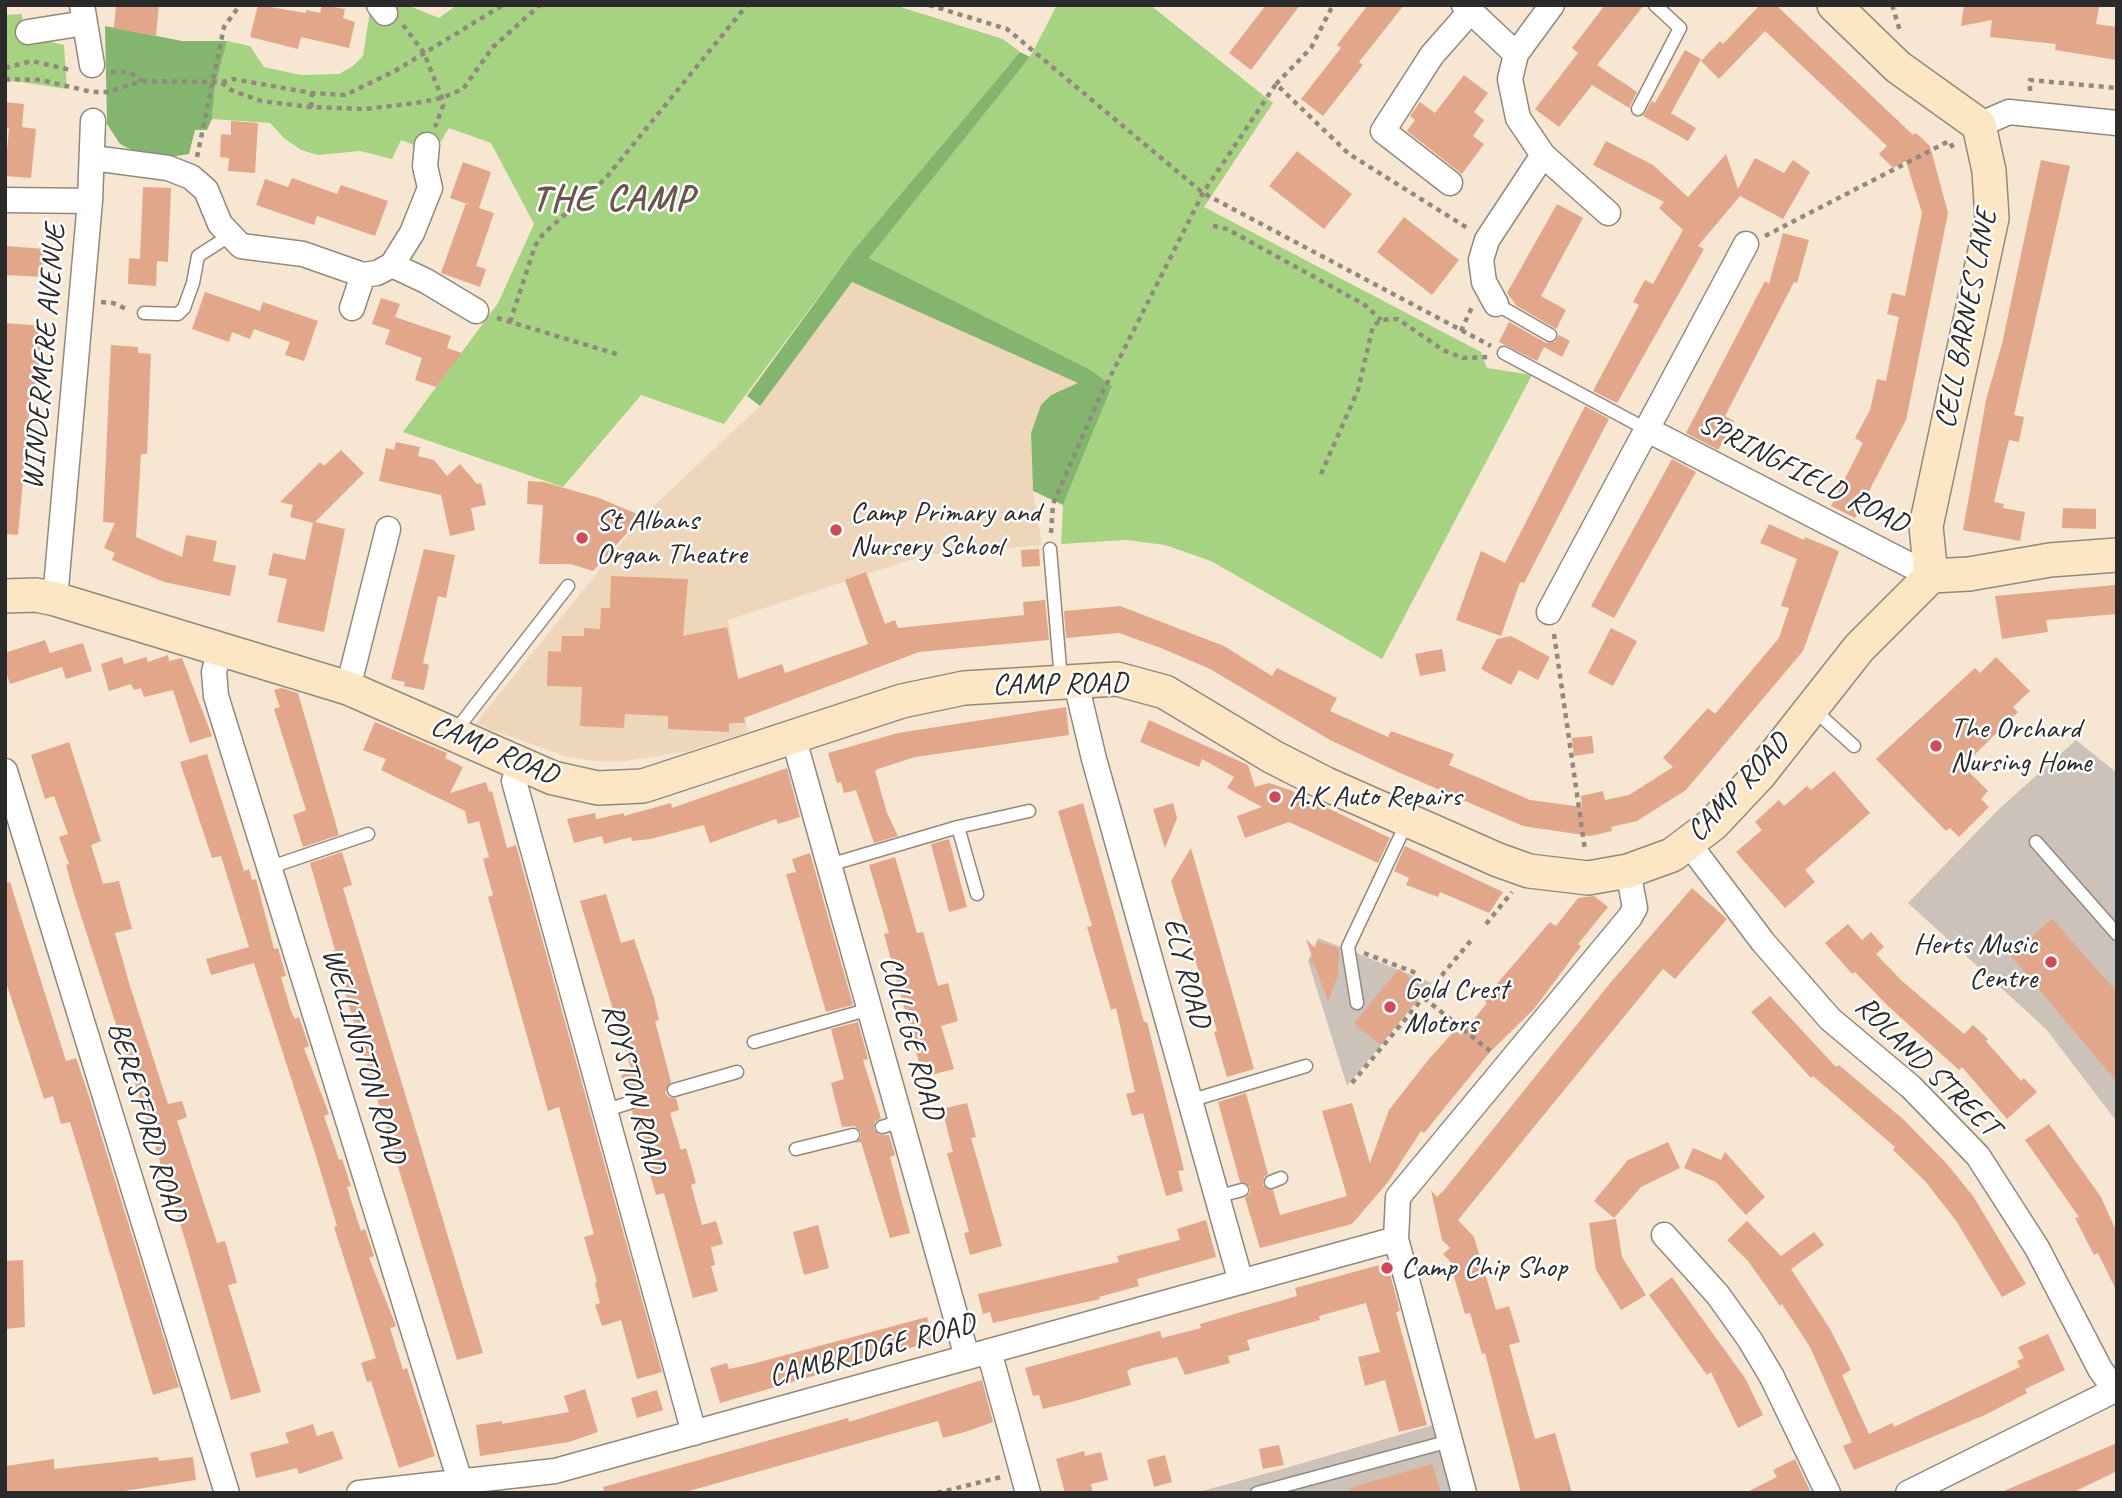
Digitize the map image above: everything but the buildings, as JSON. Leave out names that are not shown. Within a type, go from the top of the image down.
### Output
[{"type":"street","points":[[1552,5],[1516,54],[1510,79],[1512,99],[1518,118],[1542,155],[1608,214]]},
{"type":"street","points":[[1834,5],[1898,67],[1979,125],[2009,112],[2117,123]]},
{"type":"street","points":[[1450,183],[1383,131],[1432,55],[1467,9],[1516,54]]},
{"type":"street","points":[[29,32],[83,14],[92,65]]},
{"type":"street","name":"WINDERMERE AVENUE","points":[[55,599],[90,201],[93,121]]},
{"type":"street","name":"CELL BARNES LANE","points":[[1931,576],[1926,526],[1929,506],[1992,218],[1989,172],[1979,125]]},
{"type":"street","points":[[93,158],[168,168],[191,177],[206,190],[220,225],[241,246],[303,254],[363,275],[377,273],[391,265],[412,233],[430,188],[425,166],[427,145]]},
{"type":"street","points":[[1496,304],[1484,282],[1481,260],[1487,240],[1542,155]]},
{"type":"street","points":[[5,200],[90,201]]},
{"type":"street","name":"SPRINGFIELD ROAD","points":[[1549,612],[1746,244]]},
{"type":"street","points":[[391,265],[426,281],[476,311]]},
{"type":"street","points":[[352,308],[363,275]]},
{"type":"street","name":"SPRINGFIELD ROAD","points":[[1646,429],[1931,576]]},
{"type":"street","points":[[348,688],[387,529]]},
{"type":"street","points":[[1931,576],[1969,575],[2050,560],[2117,555]]},
{"type":"street","name":"CAMP ROAD","points":[[5,596],[36,595],[55,599],[348,688],[574,785],[620,789],[662,780],[927,695],[964,688],[1117,679],[1165,692],[1273,757],[1408,820],[1529,871],[1588,878],[1628,871],[1672,855],[1713,824],[1759,775],[1859,648],[1931,576]]},
{"type":"street","name":"WELLINGTON ROAD","points":[[220,649],[214,672],[216,696],[460,1481]]},
{"type":"street","name":"ELY ROAD","points":[[1068,680],[1241,1282]]},
{"type":"street","name":"COLLEGE ROAD","points":[[793,736],[870,1009],[892,1124],[1025,1482]]},
{"type":"street","name":"ROYSTON ROAD","points":[[520,764],[513,781],[618,1107],[694,1433]]},
{"type":"street","name":"BERESFORD ROAD","points":[[5,771],[227,1493]]},
{"type":"street","name":"ROLAND STREET","points":[[1689,844],[1801,988],[1839,1027],[1945,1119],[1978,1156],[2037,1248],[2100,1369],[2116,1390]]},
{"type":"street","points":[[1464,1493],[1396,1239],[1398,1197],[1630,917],[1635,908],[1628,871]]},
{"type":"street","points":[[1664,1236],[1718,1295],[1750,1340],[1772,1377],[1828,1493]]},
{"type":"street","name":"CAMBRIDGE ROAD","points":[[359,1493],[555,1471],[1396,1239]]},
{"type":"street","points":[[1908,1493],[2012,1444],[2116,1390]]},
{"type":"lane","points":[[1638,109],[1680,28],[1655,5]]},
{"type":"lane","points":[[144,313],[178,314],[184,308],[194,283],[194,265],[198,256],[229,236]]},
{"type":"lane","points":[[1496,304],[1550,335]]},
{"type":"lane","points":[[1504,353],[1646,429]]},
{"type":"lane","points":[[1051,549],[1068,680]]},
{"type":"lane","points":[[452,734],[568,586]]},
{"type":"lane","points":[[1811,707],[1854,746]]},
{"type":"lane","points":[[829,865],[958,827],[1029,811]]},
{"type":"lane","points":[[1357,1003],[1348,947],[1408,820]]},
{"type":"lane","points":[[958,827],[977,894]]},
{"type":"lane","points":[[271,867],[368,834]]},
{"type":"lane","points":[[2036,842],[2117,934]]},
{"type":"lane","points":[[754,1042],[870,1009]]},
{"type":"lane","points":[[1189,1101],[1306,1066]]},
{"type":"lane","points":[[674,1090],[737,1072]]},
{"type":"lane","points":[[796,1149],[853,1135]]},
{"type":"lane","points":[[1216,1197],[1242,1189]]},
{"type":"lane","points":[[1257,1493],[1450,1441]]},
{"type":"path","points":[[191,177],[200,150],[211,82],[224,27],[240,5]]},
{"type":"path","points":[[5,79],[41,80],[92,92],[107,92],[142,81],[221,82],[233,79],[312,93],[345,95],[424,54],[503,5]]},
{"type":"path","points":[[221,82],[232,90],[261,101],[311,107],[365,109],[442,98],[463,89],[493,47],[540,5]]},
{"type":"path","points":[[510,322],[535,246],[542,234],[605,179],[747,5]]},
{"type":"path","points":[[929,5],[1007,29],[1203,193],[1504,353]]},
{"type":"path","points":[[1051,549],[1053,505],[1099,399],[1203,193],[1276,84],[1311,48],[1333,5]]},
{"type":"path","points":[[382,9],[403,24],[424,54],[442,98],[443,106],[427,145]]},
{"type":"path","points":[[92,65],[93,121]]},
{"type":"path","points":[[2028,115],[2031,80],[2117,88]]},
{"type":"path","points":[[1276,84],[1349,154],[1487,240]]},
{"type":"path","points":[[311,107],[312,93]]},
{"type":"path","points":[[1746,244],[1949,141]]},
{"type":"path","points":[[1213,226],[1227,229],[1354,299],[1381,320]]},
{"type":"path","points":[[82,300],[113,303],[123,309],[144,313]]},
{"type":"path","points":[[476,311],[620,355]]},
{"type":"path","points":[[1321,474],[1358,390],[1373,326],[1381,320],[1398,319],[1443,350],[1473,360]]},
{"type":"path","points":[[1549,612],[1588,878]]},
{"type":"path","points":[[1486,924],[1529,871]]},
{"type":"path","points":[[1352,1083],[1473,938]]},
{"type":"path","points":[[1348,947],[1416,973]]},
{"type":"path","points":[[1424,998],[1507,1065]]},
{"type":"path","points":[[937,1493],[1025,1482]]},
{"type":"shaded area","name":"Camp Primary and Nursery School","points":[[852,282],[1079,383],[1031,433],[1033,491],[1042,545],[925,555],[728,620],[748,732],[689,751],[619,762],[592,761],[565,756],[475,724],[644,515],[760,406]]},
{"type":"shaded area","points":[[2076,740],[2117,773],[2117,1122],[2046,1029],[1908,903],[1999,809]]},
{"type":"shaded area","points":[[1318,938],[1432,983],[1347,1086],[1308,961]]},
{"type":"shaded area","points":[[1433,1425],[1451,1493],[1195,1493],[1279,1470]]},
{"type":"green space","points":[[371,5],[412,7],[439,18],[457,5],[894,5],[1003,39],[1020,52],[852,252],[724,424],[641,395],[563,487],[403,432],[498,303],[534,224],[491,143],[449,128],[434,153],[401,140],[392,159],[360,151],[318,155],[301,150],[284,138],[270,123],[212,119],[215,87],[227,41],[250,46],[264,67],[301,75],[339,74],[363,56]]},
{"type":"green space","points":[[1057,5],[1150,5],[1273,103],[1204,207],[1481,352],[1487,368],[1532,375],[1382,659],[1211,561],[1165,545],[1126,540],[1061,544],[1063,505],[1112,386],[1091,370],[869,258],[1030,57]]},
{"type":"green space","points":[[22,14],[25,43],[47,41],[64,45],[67,89],[14,81],[5,83],[5,15]]},
{"type":"green space","points":[[105,26],[182,41],[227,41],[215,87],[212,119],[207,130],[195,130],[189,154],[152,160],[120,144],[107,124]]},
{"type":"green space","points":[[1020,52],[1030,57],[869,258],[1091,370],[1112,386],[1063,505],[1033,491],[1031,433],[1041,405],[1051,395],[1078,383],[852,282],[760,406],[747,396],[852,252]]},
{"type":"place","name":"Camp Primary and Nursery School","points":[[836,530]]},
{"type":"place","name":"St Albans Organ Theatre","points":[[582,538]]},
{"type":"place","name":"The Orchard Nursing Home","points":[[1936,746]]},
{"type":"place","name":"A.K Auto Repairs","points":[[1275,797]]},
{"type":"place","name":"Herts Music Centre","points":[[2051,962]]},
{"type":"place","name":"Gold Crest Motors","points":[[1390,1007]]},
{"type":"place","name":"Camp Chip Shop","points":[[1387,1268]]},
{"type":"district","name":"THE CAMP","points":[[613,200]]}]
